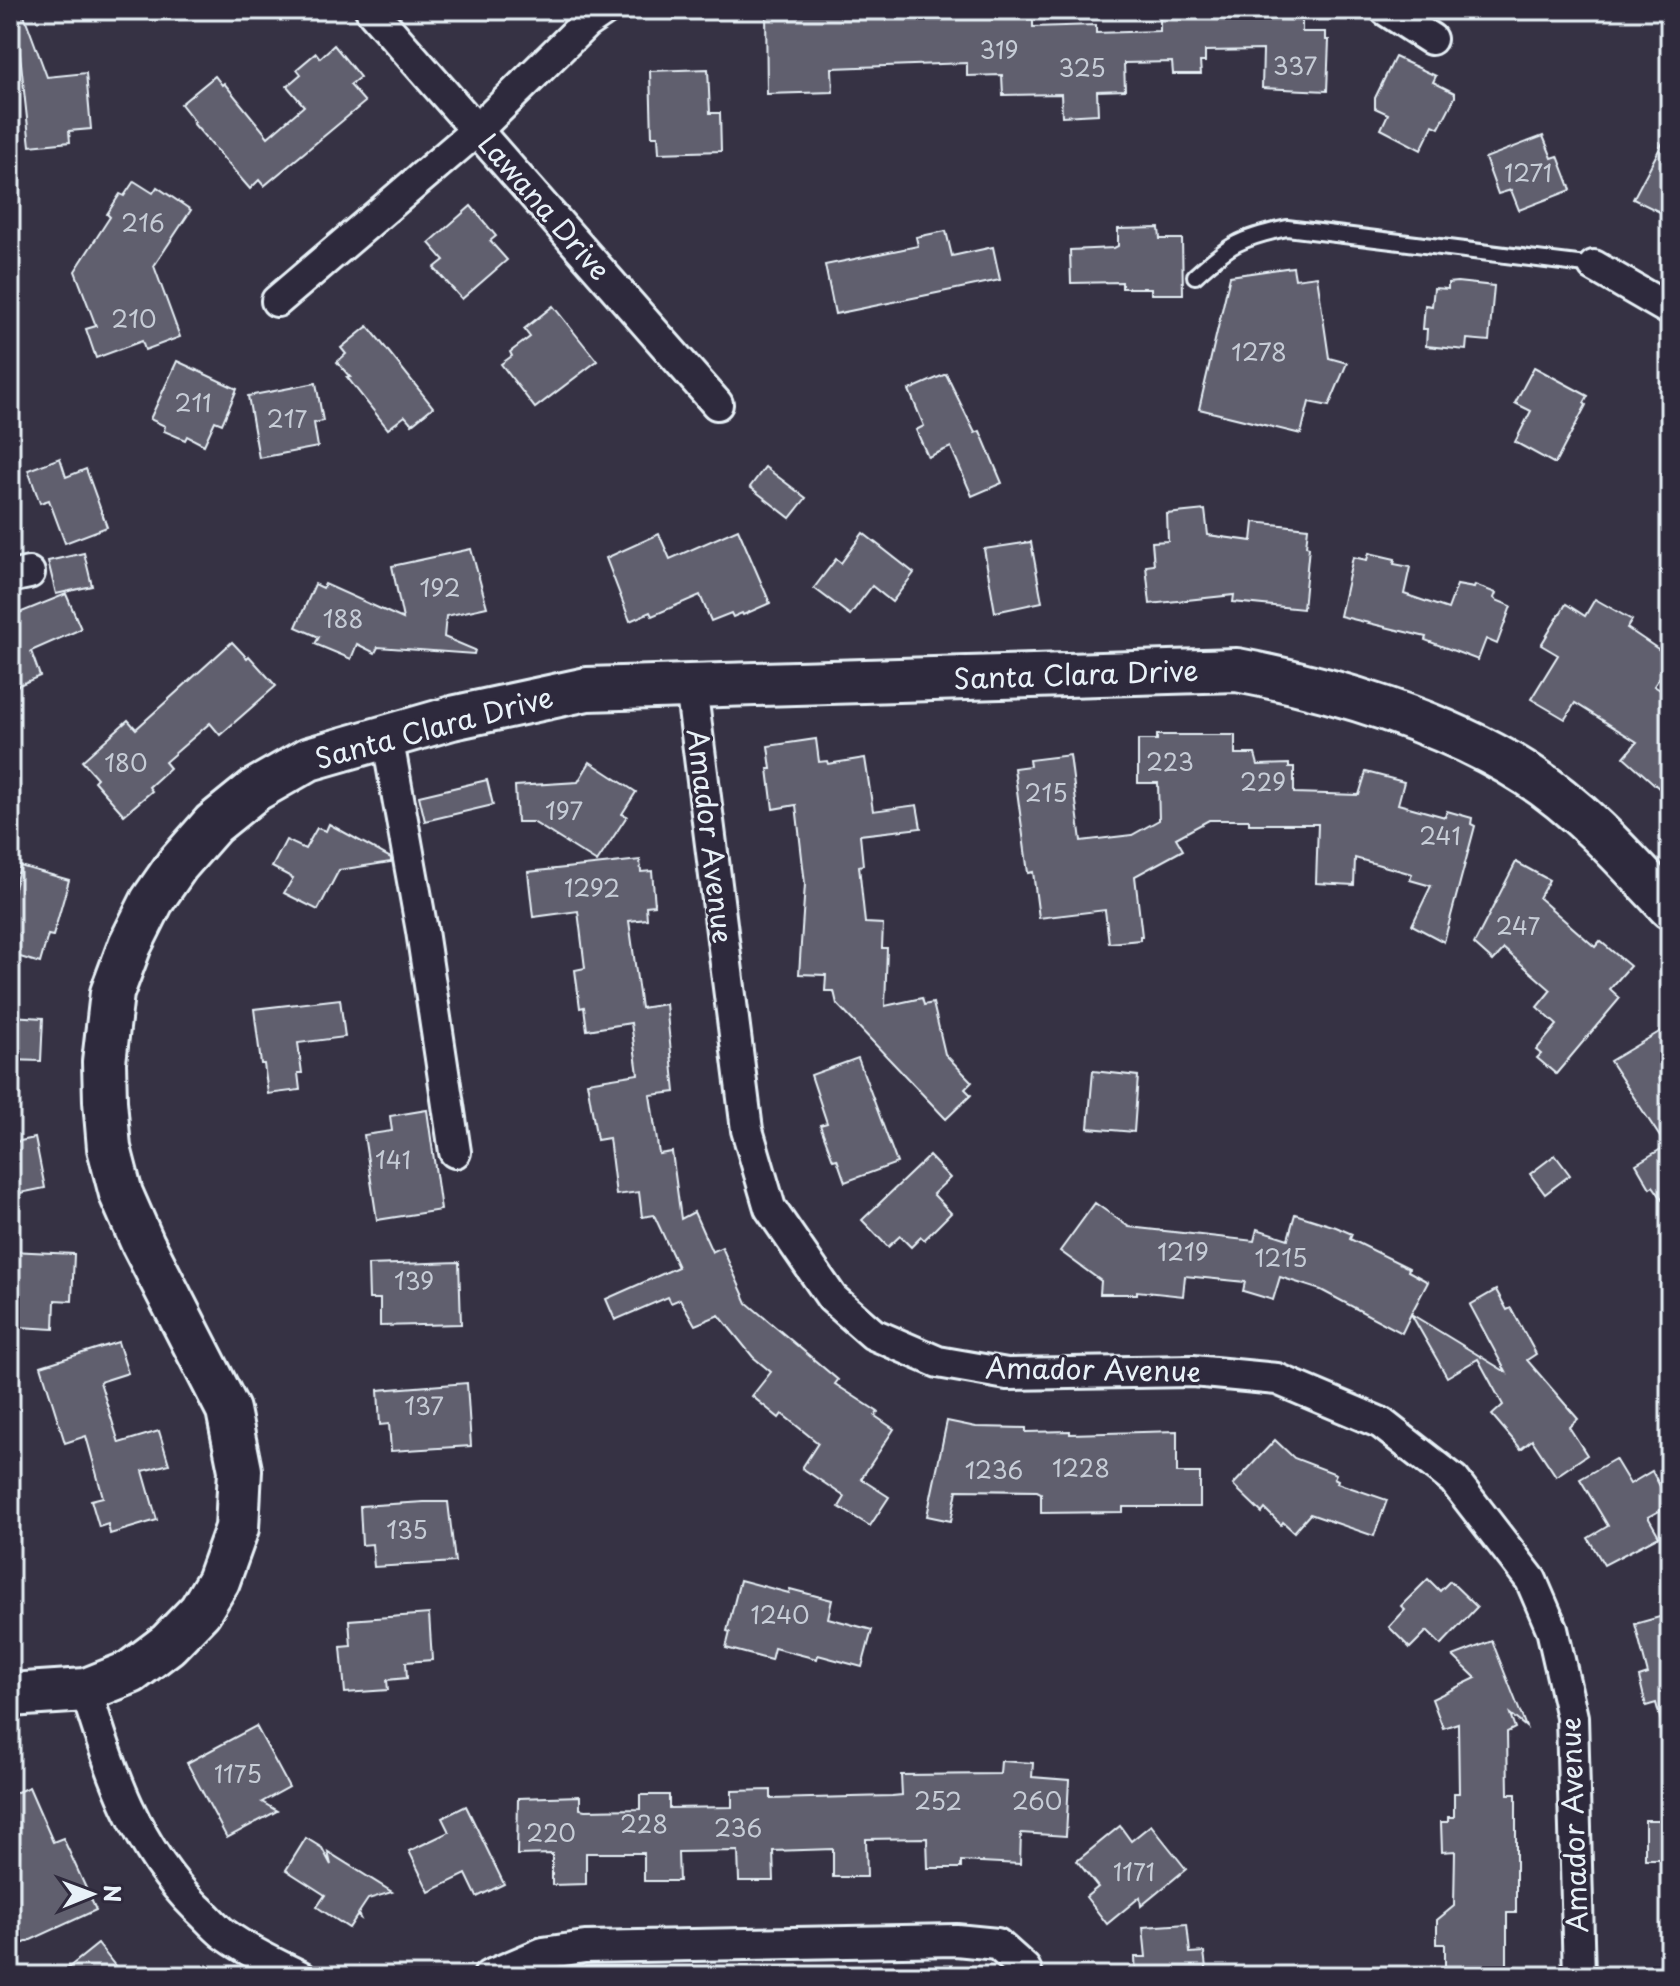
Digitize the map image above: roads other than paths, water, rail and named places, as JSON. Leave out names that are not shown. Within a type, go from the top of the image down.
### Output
[{"type":"street","name":"Lawana Drive","points":[[371,10],[717,404]]},
{"type":"street","points":[[277,301],[477,130],[586,23],[605,10]]},
{"type":"street","points":[[1386,10],[1431,39]]},
{"type":"street","points":[[1594,266],[1670,310]]},
{"type":"street","name":"Santa Clara Drive","points":[[10,1695],[86,1690],[131,1672],[168,1644],[200,1611],[218,1581],[237,1528],[240,1470],[228,1410],[143,1244],[121,1194],[107,1132],[104,1062],[112,993],[130,945],[152,901],[177,865],[213,824],[255,790],[309,759],[452,718],[587,689],[1237,670],[1300,682],[1456,734],[1529,776],[1604,837],[1670,907]]},
{"type":"street","name":"Amador Avenue","points":[[691,686],[747,1130],[770,1208],[832,1298],[873,1334],[938,1362],[1007,1374],[1193,1371],[1277,1379],[1381,1423],[1454,1480],[1531,1580],[1552,1629],[1572,1717],[1579,1976]]},
{"type":"street","points":[[387,736],[422,931],[455,1152]]},
{"type":"street","points":[[86,1690],[111,1772],[133,1821],[156,1860],[182,1893],[223,1933],[300,1976]]},
{"type":"street","points":[[489,1976],[543,1953],[585,1947],[956,1940],[997,1944],[1025,1969],[1027,1976]]},
{"type":"lane","points":[[1195,276],[1225,249],[1238,242],[1287,228],[1594,266]]}]
